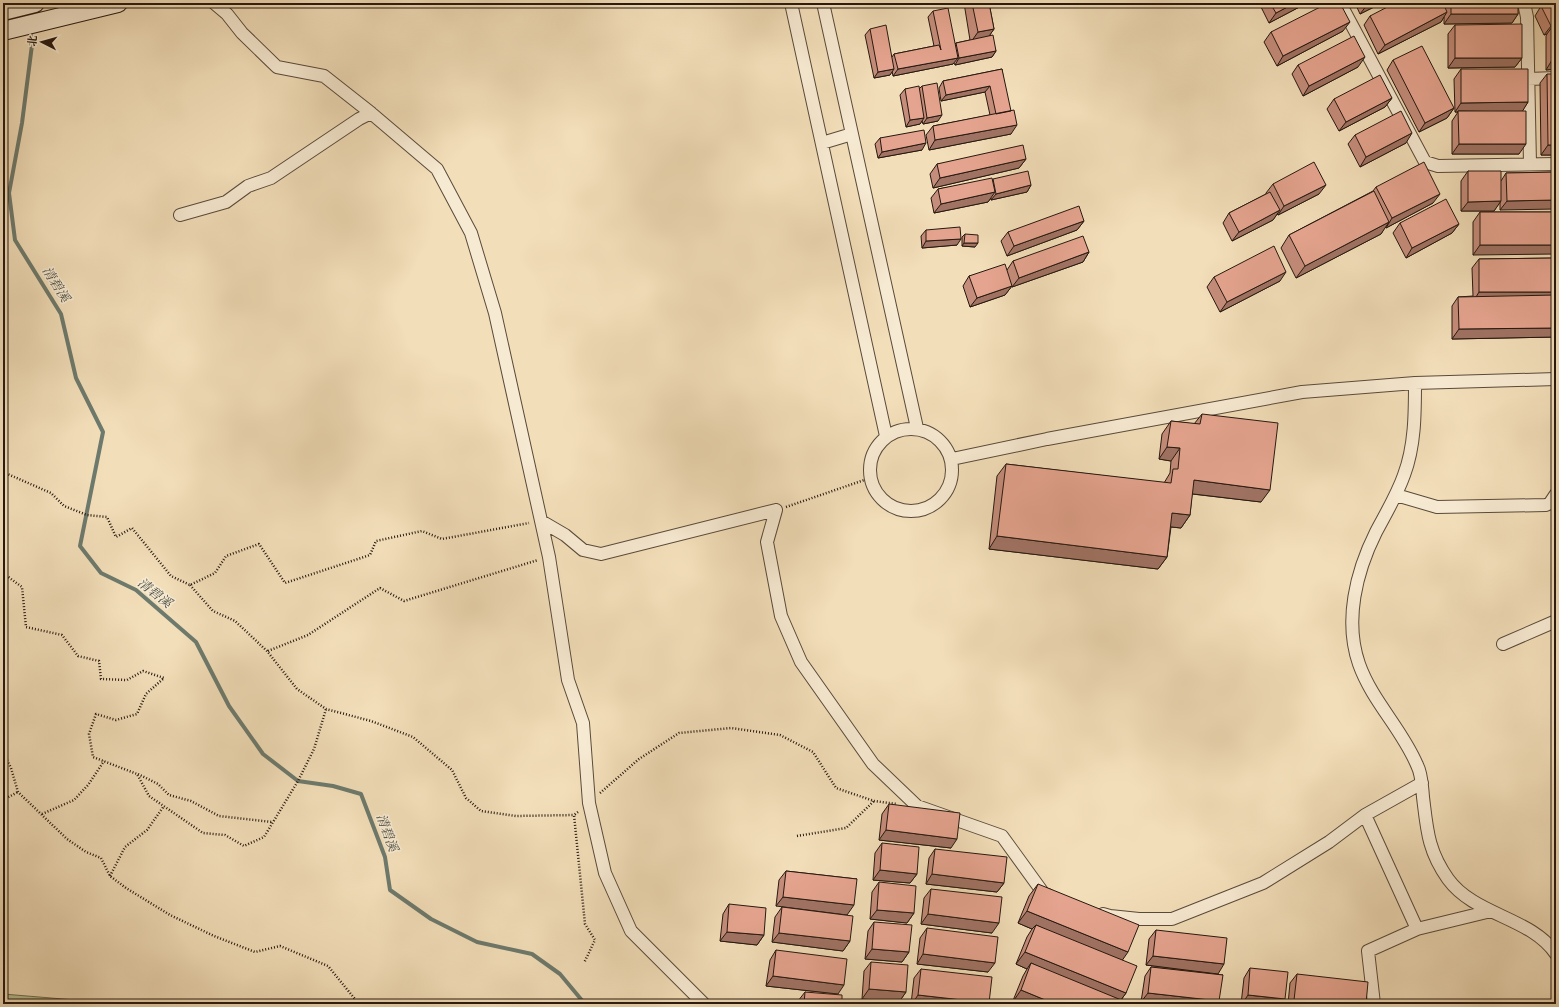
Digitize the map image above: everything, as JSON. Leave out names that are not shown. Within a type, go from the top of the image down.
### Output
[{"type":"main road","points":[[3,11],[35,3]]},
{"type":"main road","points":[[3,31],[118,3]]},
{"type":"street","points":[[214,3],[227,14],[242,34],[277,68],[324,76],[371,112],[437,169],[471,233],[495,313],[549,557],[568,680],[583,723],[589,803],[605,873],[631,931],[704,1004]]},
{"type":"street","points":[[791,3],[886,436]]},
{"type":"street","points":[[823,3],[917,428]]},
{"type":"street","points":[[1340,3],[1424,162],[1438,166],[1556,164]]},
{"type":"street","points":[[1524,3],[1527,17],[1530,164]]},
{"type":"street","points":[[1528,78],[1556,78]]},
{"type":"street","points":[[180,215],[226,202],[248,186],[271,178],[371,112]]},
{"type":"street","points":[[822,143],[852,134]]},
{"type":"street","points":[[952,459],[1047,438],[1302,392],[1415,383],[1556,379]]},
{"type":"street","points":[[1415,383],[1414,422],[1405,473],[1396,495],[1365,558],[1358,582],[1352,621],[1354,645],[1359,664],[1367,682],[1418,766],[1422,784],[1429,845],[1448,879],[1462,894],[1474,903],[1532,932],[1556,954]]},
{"type":"street","points":[[917,428],[933,433],[945,444],[952,459],[953,476],[946,493],[934,505],[918,511],[900,510],[886,503],[876,492],[870,478],[870,462],[876,448],[886,436],[901,429],[917,428]]},
{"type":"street","points":[[1396,495],[1432,507],[1462,507],[1546,505],[1550,503],[1556,494]]},
{"type":"street","points":[[541,521],[565,535],[583,550],[601,554],[776,510],[767,542],[781,616],[801,662],[872,764],[917,806],[1002,836],[1044,894],[1059,898]]},
{"type":"street","points":[[1503,644],[1556,621]]},
{"type":"street","points":[[1095,911],[1110,916],[1172,919],[1263,883],[1329,842],[1365,815],[1422,784]]},
{"type":"street","points":[[1365,815],[1417,929]]},
{"type":"street","points":[[1374,1004],[1368,951],[1417,929],[1491,911]]},
{"type":"path","points":[[3,472],[51,493],[64,506],[87,515],[107,517],[116,537],[132,528],[171,576],[190,585],[213,611],[235,621],[267,651],[297,689],[326,710],[371,721],[413,738],[452,770],[466,798],[481,811],[516,816],[574,815],[639,759],[679,732],[731,728],[780,734],[813,752],[836,788],[874,801],[917,806]]},
{"type":"path","points":[[776,510],[870,478]]},
{"type":"path","points":[[190,585],[215,573],[226,556],[259,544],[284,584],[370,555],[376,541],[422,531],[442,539],[541,521]]},
{"type":"path","points":[[267,651],[308,635],[380,588],[404,601],[524,563],[549,557]]},
{"type":"path","points":[[3,577],[7,576],[22,587],[26,627],[62,635],[78,656],[99,661],[101,679],[128,680],[143,671],[164,678],[146,694],[137,714],[116,720],[96,714],[89,734],[93,757],[137,774],[158,784],[169,795],[191,801],[219,816],[272,822]]},
{"type":"path","points":[[137,774],[149,796],[203,833],[225,835],[244,846],[264,836],[298,781],[314,749],[326,710]]},
{"type":"path","points":[[3,752],[11,768],[18,792],[67,839],[86,852],[100,858],[110,876],[170,915],[214,936],[255,952],[280,946],[328,966],[359,1004]]},
{"type":"path","points":[[42,814],[74,800],[88,785],[104,761]]},
{"type":"path","points":[[3,800],[18,792]]},
{"type":"path","points":[[797,836],[846,828],[874,801]]},
{"type":"path","points":[[110,876],[125,847],[146,830],[164,806]]},
{"type":"path","points":[[574,815],[585,924],[596,940],[584,963]]},
{"type":"green space","points":[[3,994],[99,1002],[105,1004],[3,1004]]},
{"type":"building","points":[[972,3],[989,3],[994,29],[978,32]]},
{"type":"building","points":[[1270,3],[1295,3],[1276,13]]},
{"type":"building","points":[[1328,3],[1340,3],[1350,22],[1283,56],[1271,32]]},
{"type":"building","points":[[1395,3],[1443,3],[1447,12],[1385,45],[1370,16]]},
{"type":"building","points":[[1451,3],[1518,3],[1518,14],[1451,14]]},
{"type":"building","points":[[1548,3],[1556,3],[1556,23],[1551,26],[1541,6]]},
{"type":"building","points":[[948,8],[958,58],[898,69],[894,54],[939,45],[941,50],[933,11]]},
{"type":"building","points":[[1522,24],[1522,58],[1455,58],[1455,25]]},
{"type":"building","points":[[886,25],[894,69],[878,72],[870,29]]},
{"type":"building","points":[[1552,27],[1556,27],[1556,60],[1552,60]]},
{"type":"building","points":[[993,35],[996,51],[959,58],[956,43]]},
{"type":"building","points":[[1354,36],[1365,57],[1309,86],[1298,65]]},
{"type":"building","points":[[1422,46],[1454,108],[1425,123],[1393,60]]},
{"type":"building","points":[[1002,69],[1011,111],[996,114],[990,86],[946,95],[943,81]]},
{"type":"building","points":[[1461,69],[1528,69],[1528,102],[1461,103]]},
{"type":"building","points":[[1547,74],[1556,74],[1556,145],[1548,145]]},
{"type":"building","points":[[1380,75],[1392,98],[1346,122],[1334,99]]},
{"type":"building","points":[[937,83],[942,115],[927,118],[922,86]]},
{"type":"building","points":[[919,86],[924,118],[910,120],[905,89]]},
{"type":"building","points":[[1014,110],[1017,125],[935,140],[933,126]]},
{"type":"building","points":[[1401,111],[1412,133],[1366,157],[1355,135]]},
{"type":"building","points":[[1458,111],[1526,111],[1526,144],[1459,144]]},
{"type":"building","points":[[924,130],[926,143],[882,152],[880,138]]},
{"type":"building","points":[[1023,145],[1026,159],[940,178],[937,164]]},
{"type":"building","points":[[1314,162],[1326,185],[1284,206],[1273,184]]},
{"type":"building","points":[[1424,162],[1440,194],[1392,218],[1376,187]]},
{"type":"building","points":[[1028,171],[1031,185],[996,194],[993,179]]},
{"type":"building","points":[[1468,171],[1501,171],[1501,201],[1468,202]]},
{"type":"building","points":[[1556,172],[1556,200],[1507,201],[1506,173]]},
{"type":"building","points":[[992,178],[995,192],[941,204],[938,189]]},
{"type":"building","points":[[1374,191],[1389,222],[1305,266],[1289,235]]},
{"type":"building","points":[[1270,192],[1280,210],[1239,232],[1229,213]]},
{"type":"building","points":[[1446,199],[1459,224],[1412,248],[1400,223]]},
{"type":"building","points":[[1079,206],[1084,221],[1014,246],[1008,232]]},
{"type":"building","points":[[1480,212],[1556,212],[1556,245],[1480,245]]},
{"type":"building","points":[[960,227],[961,239],[926,241],[926,230]]},
{"type":"building","points":[[965,234],[978,235],[978,243],[964,243]]},
{"type":"building","points":[[1083,236],[1089,252],[1019,278],[1013,261]]},
{"type":"building","points":[[1274,246],[1286,272],[1227,302],[1214,277]]},
{"type":"building","points":[[1556,258],[1556,292],[1479,292],[1479,259]]},
{"type":"building","points":[[1005,264],[1012,286],[977,298],[969,276]]},
{"type":"building","points":[[1556,295],[1556,328],[1459,329],[1458,297]]},
{"type":"building","points":[[1202,414],[1278,423],[1270,490],[1194,480],[1190,515],[1172,513],[1167,557],[997,536],[1006,464],[1171,483],[1173,469],[1178,469],[1180,448],[1167,447],[1171,421],[1200,424]]},
{"type":"building","points":[[889,804],[960,813],[957,839],[886,830]]},
{"type":"building","points":[[882,843],[919,847],[917,874],[880,870]]},
{"type":"building","points":[[935,849],[1007,857],[1004,883],[932,874]]},
{"type":"building","points":[[786,871],[857,879],[854,905],[783,897]]},
{"type":"building","points":[[879,882],[916,886],[914,913],[877,910]]},
{"type":"building","points":[[1038,884],[1139,925],[1128,952],[1027,911]]},
{"type":"building","points":[[931,889],[1002,897],[999,923],[928,914]]},
{"type":"building","points":[[729,904],[766,908],[764,935],[727,932]]},
{"type":"building","points":[[782,907],[853,916],[850,941],[779,933]]},
{"type":"building","points":[[874,922],[912,925],[909,952],[872,949]]},
{"type":"building","points":[[1036,925],[1137,966],[1126,993],[1025,952]]},
{"type":"building","points":[[927,928],[998,937],[995,963],[923,954]]},
{"type":"building","points":[[1156,930],[1227,938],[1224,964],[1153,956]]},
{"type":"building","points":[[776,950],[847,959],[844,985],[773,976]]},
{"type":"building","points":[[871,962],[908,965],[906,992],[869,989]]},
{"type":"building","points":[[1031,963],[1131,1004],[1055,1004],[1021,990]]},
{"type":"building","points":[[1151,967],[1223,975],[1219,1001],[1148,993]]},
{"type":"building","points":[[1250,968],[1288,972],[1285,999],[1248,995]]},
{"type":"building","points":[[921,969],[992,977],[989,1003],[918,995]]},
{"type":"building","points":[[1297,974],[1368,982],[1366,1004],[1331,1004],[1294,1000]]},
{"type":"building","points":[[805,992],[842,995],[842,1004],[804,1004]]},
{"type":"building","points":[[866,1001],[896,1004],[866,1004]]},
{"type":"waterway","name":"清碧溪","points":[[30,29],[32,45],[22,123],[9,193],[15,240],[61,314],[76,378],[103,432],[80,546],[101,573],[136,590],[196,642],[229,706],[263,754],[298,781],[333,786],[361,794],[385,857],[390,890],[431,919],[477,942],[532,954],[560,974],[585,1004]]}]
